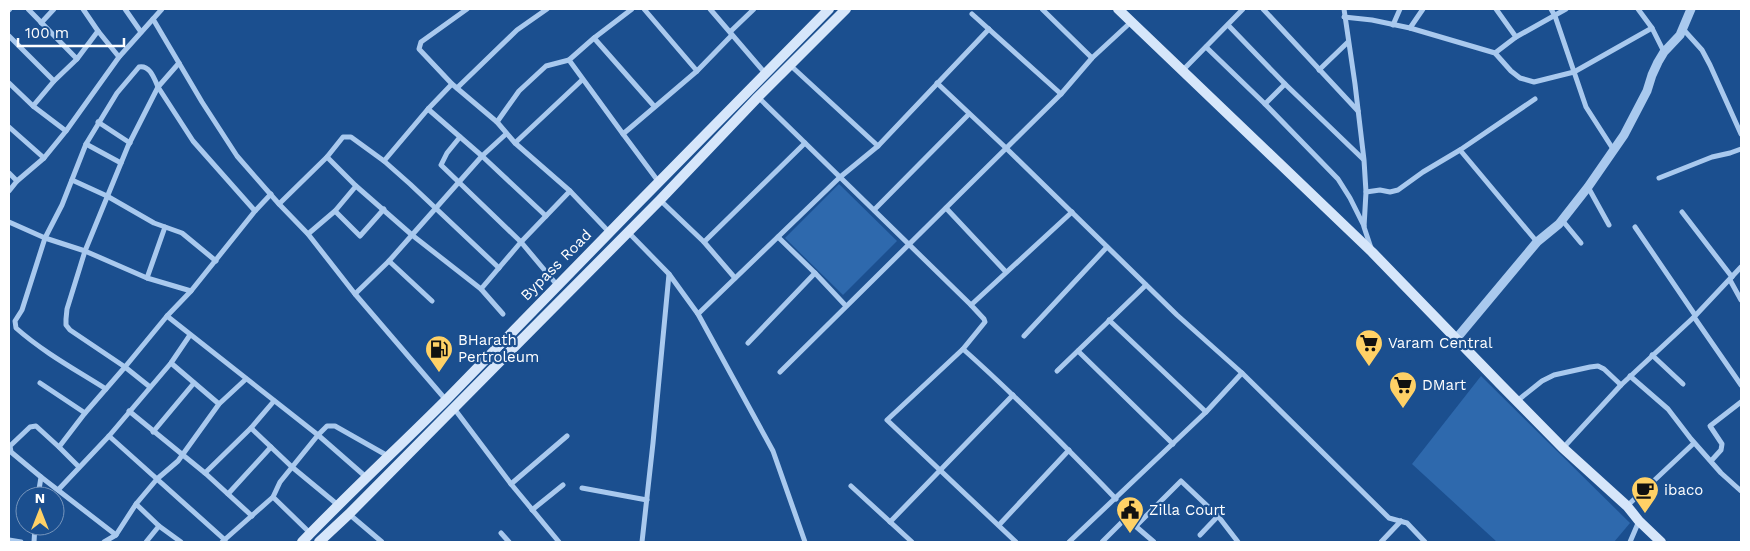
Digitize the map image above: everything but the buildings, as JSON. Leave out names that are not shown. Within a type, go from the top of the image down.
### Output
[{"type":"main road","name":"Bypass Road","points":[[319,542],[350,514],[557,285],[830,9]]},
{"type":"main road","name":"Bypass Road","points":[[302,542],[366,477],[450,404],[628,232],[758,96],[846,9]]},
{"type":"main road","points":[[1118,9],[1372,252],[1517,401],[1564,448],[1627,506],[1638,521],[1661,542]]},
{"type":"street","points":[[28,9],[77,59]]},
{"type":"street","points":[[41,23],[54,9]]},
{"type":"street","points":[[83,9],[119,57]]},
{"type":"street","points":[[125,9],[141,32]]},
{"type":"street","points":[[9,191],[17,181],[44,158],[66,131],[119,57],[162,9]]},
{"type":"street","points":[[467,9],[419,45],[420,49],[452,84],[497,122],[515,144],[570,191],[610,233]]},
{"type":"street","points":[[457,88],[517,30],[547,9]]},
{"type":"street","points":[[497,122],[519,91],[546,66],[569,60],[632,9]]},
{"type":"street","points":[[644,9],[697,71]]},
{"type":"street","points":[[710,9],[766,73]]},
{"type":"street","points":[[623,134],[697,71],[754,9]]},
{"type":"street","points":[[1042,9],[1092,58]]},
{"type":"street","points":[[1183,70],[1243,9]]},
{"type":"street","points":[[1263,9],[1359,111]]},
{"type":"street","points":[[1344,9],[1364,160],[1366,192],[1364,227]]},
{"type":"street","points":[[1393,25],[1400,9]]},
{"type":"street","points":[[1410,28],[1423,9]]},
{"type":"street","points":[[1496,9],[1516,37]]},
{"type":"street","points":[[1551,9],[1586,107],[1613,149]]},
{"type":"street","points":[[1495,53],[1516,37],[1566,9]]},
{"type":"street","points":[[1638,9],[1652,28],[1664,52]]},
{"type":"street","points":[[1456,339],[1537,242],[1562,220],[1588,187],[1624,135],[1647,91],[1652,75],[1664,52],[1680,35],[1691,9]]},
{"type":"street","points":[[972,14],[1061,94]]},
{"type":"street","points":[[1344,17],[1410,28],[1495,53],[1520,78],[1534,82],[1574,72],[1652,28]]},
{"type":"street","points":[[150,22],[179,63],[237,156],[308,234],[355,294],[450,404],[510,484],[559,542]]},
{"type":"street","points":[[780,372],[1061,94],[1092,58],[1131,22]]},
{"type":"street","points":[[1228,25],[1285,84],[1364,160]]},
{"type":"street","points":[[698,314],[839,178],[878,146],[989,29]]},
{"type":"street","points":[[1683,29],[1706,58],[1736,119],[1741,134]]},
{"type":"street","points":[[33,106],[54,80],[77,59],[98,31]]},
{"type":"street","points":[[9,36],[54,80]]},
{"type":"street","points":[[594,38],[654,106]]},
{"type":"street","points":[[1319,70],[1348,42]]},
{"type":"street","points":[[1206,47],[1265,104],[1343,185],[1364,227],[1372,252]]},
{"type":"street","points":[[569,60],[658,181]]},
{"type":"street","points":[[150,387],[125,366],[70,330],[66,325],[67,309],[85,251],[121,163],[158,86],[179,63]]},
{"type":"street","points":[[790,64],[878,146]]},
{"type":"street","points":[[106,389],[50,354],[16,328],[15,321],[22,310],[45,238],[72,180],[86,144],[117,93],[139,67],[149,68],[158,86],[194,140],[255,211]]},
{"type":"street","points":[[515,144],[582,80]]},
{"type":"street","points":[[9,83],[33,106],[66,131]]},
{"type":"street","points":[[384,161],[452,84]]},
{"type":"street","points":[[937,84],[1006,148],[1146,285],[1242,373],[1389,518],[1406,523],[1425,542]]},
{"type":"street","points":[[1265,104],[1285,84]]},
{"type":"street","points":[[758,96],[984,319],[985,322],[963,349],[887,420],[1016,542]]},
{"type":"street","points":[[1366,192],[1398,190],[1535,99]]},
{"type":"street","points":[[428,109],[546,216]]},
{"type":"street","points":[[874,210],[969,114]]},
{"type":"street","points":[[1736,119],[1741,116]]},
{"type":"street","points":[[98,122],[130,144]]},
{"type":"street","points":[[9,127],[44,158]]},
{"type":"street","points":[[355,294],[389,261],[482,156],[506,134]]},
{"type":"street","points":[[279,204],[327,157],[343,137],[351,137],[384,161],[410,184],[499,268]]},
{"type":"street","points":[[460,137],[447,153],[441,165],[521,242],[557,285]]},
{"type":"street","points":[[704,242],[805,143]]},
{"type":"street","points":[[86,144],[121,163]]},
{"type":"street","points":[[1658,178],[1706,159],[1741,149]]},
{"type":"street","points":[[1460,150],[1537,242]]},
{"type":"street","points":[[327,157],[356,186],[412,235],[481,289],[503,314]]},
{"type":"street","points":[[9,173],[17,181]]},
{"type":"street","points":[[72,180],[107,196],[154,223],[182,233],[216,261]]},
{"type":"street","points":[[308,234],[335,211],[356,186]]},
{"type":"street","points":[[1588,187],[1609,225]]},
{"type":"street","points":[[481,289],[521,242],[570,191]]},
{"type":"street","points":[[59,447],[85,413],[167,316],[191,291],[255,211],[271,194]]},
{"type":"street","points":[[660,200],[704,242],[736,278]]},
{"type":"street","points":[[946,208],[1006,272]]},
{"type":"street","points":[[335,211],[360,236],[384,209]]},
{"type":"street","points":[[971,306],[1072,212]]},
{"type":"street","points":[[1682,212],[1731,278],[1741,300]]},
{"type":"street","points":[[1562,220],[1581,243]]},
{"type":"street","points":[[9,222],[45,238],[85,251],[147,278],[191,291]]},
{"type":"street","points":[[147,278],[165,227]]},
{"type":"street","points":[[1635,227],[1741,384]]},
{"type":"street","points":[[628,232],[670,274],[698,314],[773,451],[806,542]]},
{"type":"street","points":[[778,237],[846,306]]},
{"type":"street","points":[[1024,336],[1107,247]]},
{"type":"street","points":[[389,261],[432,300]]},
{"type":"street","points":[[1564,448],[1621,385],[1694,316],[1741,268]]},
{"type":"street","points":[[748,342],[815,273]]},
{"type":"street","points":[[642,542],[670,274]]},
{"type":"street","points":[[1057,372],[1146,285]]},
{"type":"street","points":[[167,316],[318,435],[366,477]]},
{"type":"street","points":[[1109,320],[1206,412]]},
{"type":"street","points":[[61,486],[109,436],[170,364],[190,336]]},
{"type":"street","points":[[963,349],[1013,395],[1116,499]]},
{"type":"street","points":[[1078,350],[1173,444]]},
{"type":"street","points":[[1652,356],[1683,384]]},
{"type":"street","points":[[170,364],[219,404]]},
{"type":"street","points":[[1517,401],[1542,381],[1554,375],[1590,367],[1598,366],[1604,369],[1621,385]]},
{"type":"street","points":[[1069,542],[1206,412],[1242,373]]},
{"type":"street","points":[[1630,376],[1668,410],[1694,443],[1741,491]]},
{"type":"street","points":[[104,542],[116,535],[136,504],[183,455],[219,404],[246,379]]},
{"type":"street","points":[[40,383],[85,413]]},
{"type":"street","points":[[153,432],[194,383]]},
{"type":"street","points":[[890,522],[1013,395]]},
{"type":"street","points":[[205,473],[251,428],[274,402]]},
{"type":"street","points":[[1711,461],[1721,450],[1722,444],[1710,426],[1741,402]]},
{"type":"street","points":[[129,411],[205,473],[252,516]]},
{"type":"street","points":[[53,486],[11,452],[10,446],[30,427],[36,426],[78,467]]},
{"type":"street","points":[[109,436],[224,541],[273,497],[280,482],[327,426],[335,426],[389,456]]},
{"type":"street","points":[[251,428],[292,467],[338,505]]},
{"type":"street","points":[[510,484],[567,436]]},
{"type":"street","points":[[1627,506],[1694,443]]},
{"type":"street","points":[[228,494],[271,447]]},
{"type":"street","points":[[999,525],[1069,450]]},
{"type":"street","points":[[40,486],[41,477]]},
{"type":"street","points":[[1136,526],[1181,481],[1218,516],[1238,542]]},
{"type":"street","points":[[532,510],[563,485]]},
{"type":"street","points":[[852,486],[912,542]]},
{"type":"street","points":[[582,488],[647,500]]},
{"type":"street","points":[[65,495],[116,535]]},
{"type":"street","points":[[273,497],[311,533]]},
{"type":"street","points":[[136,504],[159,526],[180,542]]},
{"type":"street","points":[[350,514],[382,542]]},
{"type":"street","points":[[1200,535],[1218,516]]},
{"type":"street","points":[[1102,542],[1126,518],[1154,542]]},
{"type":"street","points":[[1381,542],[1401,521]]},
{"type":"street","points":[[1630,542],[1638,521]]},
{"type":"street","points":[[146,542],[159,526]]},
{"type":"street","points":[[501,533],[509,542]]},
{"type":"street","points":[[9,540],[20,542]]},
{"type":"shaded area","points":[[839,184],[897,241],[843,295],[785,238]]},
{"type":"shaded area","points":[[1481,376],[1630,523],[1614,542],[1497,542],[1412,464]]},
{"type":"place","name":"Varam Central","points":[[1369,367]]},
{"type":"place","name":"BHarath Pertroleum","points":[[439,373]]},
{"type":"place","name":"DMart","points":[[1403,409]]},
{"type":"place","name":"ibaco","points":[[1645,514]]},
{"type":"place","name":"Zilla Court","points":[[1130,534]]}]
